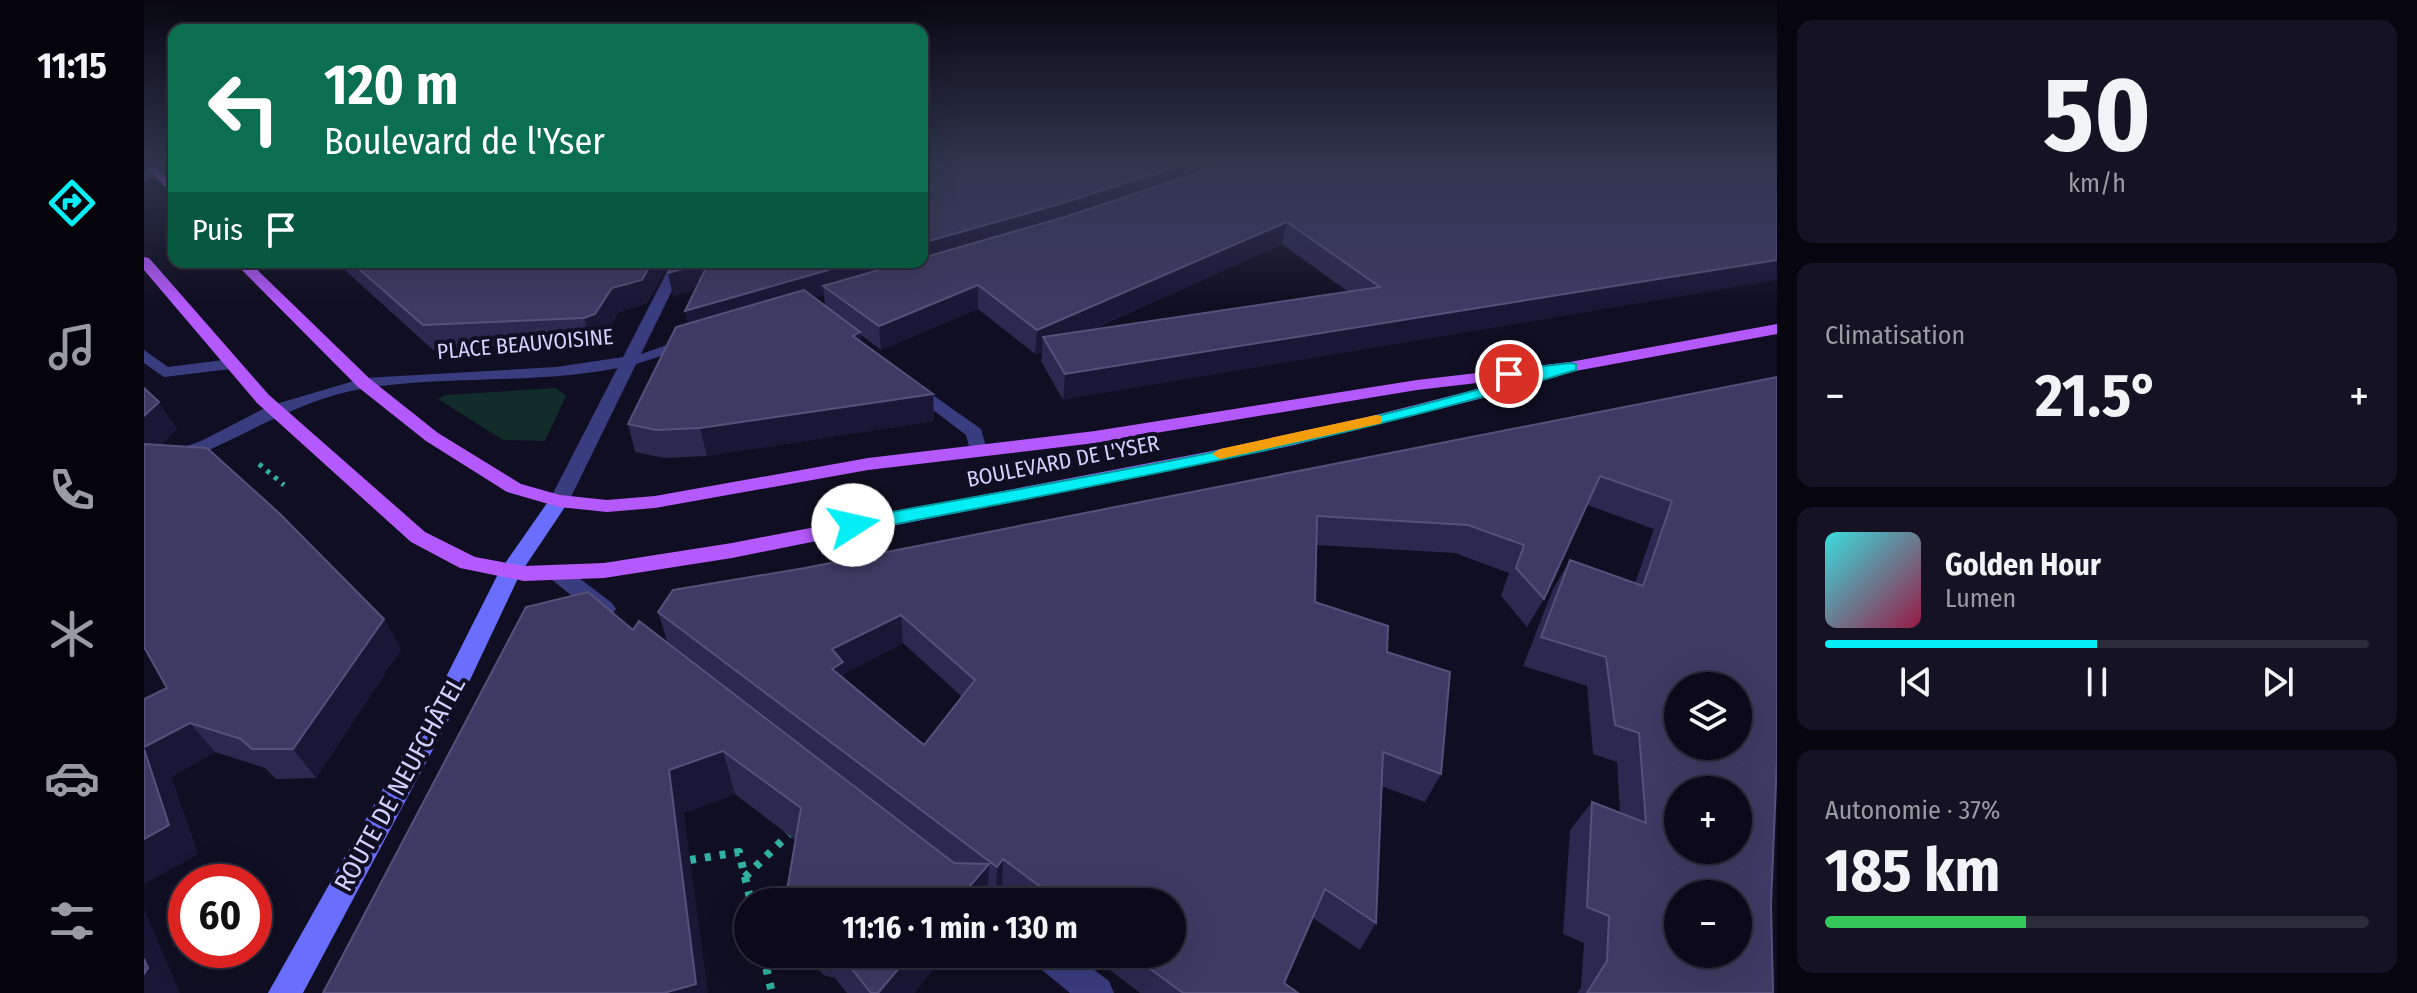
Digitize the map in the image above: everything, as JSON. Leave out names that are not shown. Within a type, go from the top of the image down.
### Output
[{"type":"main road","points":[[144,261],[231,364],[275,410],[430,546],[475,565],[510,572],[559,574]]},
{"type":"main road","points":[[247,268],[364,383],[432,437],[514,488],[559,501]]},
{"type":"main road","name":"BOULEVARD DE L'YSER","points":[[559,501],[607,506],[688,496],[868,464],[1095,437],[1417,385],[1570,367],[1777,329]]},
{"type":"main road","name":"BOULEVARD DE L'YSER","points":[[559,574],[649,563],[1104,479],[1445,405],[1570,367]]},
{"type":"main road","name":"PLACE BEAUVOISINE","points":[[510,572],[559,501]]},
{"type":"main road","name":"ROUTE DE NEUFCHÂTEL","points":[[285,993],[456,682],[510,572]]},
{"type":"street","points":[[630,361],[676,268]]},
{"type":"street","points":[[630,361],[712,336]]},
{"type":"street","points":[[144,355],[164,372],[231,364]]},
{"type":"street","name":"PLACE BEAUVOISINE","points":[[144,468],[208,445],[275,410],[364,383],[556,372],[630,361]]},
{"type":"street","name":"PLACE BEAUVOISINE","points":[[559,501],[630,361]]},
{"type":"street","points":[[893,371],[975,433],[978,450]]},
{"type":"street","points":[[559,574],[629,628]]},
{"type":"street","points":[[1065,968],[1097,993]]},
{"type":"path","points":[[259,464],[284,485]]},
{"type":"path","points":[[745,877],[798,825]]},
{"type":"path","points":[[690,860],[739,852],[748,888]]},
{"type":"path","points":[[766,968],[772,993]]},
{"type":"green space","points":[[556,388],[566,396],[545,441],[503,440],[438,399],[446,395]]},
{"type":"building","points":[[928,211],[1034,211],[928,241]]},
{"type":"building","points":[[1082,211],[1777,211],[1777,260],[1065,374],[1043,337],[1380,287],[1287,222],[1037,330],[978,285],[879,326],[823,286],[886,268],[928,268],[928,256]]},
{"type":"building","points":[[358,268],[649,268],[642,280],[612,288],[595,314],[584,318],[423,325]]},
{"type":"building","points":[[706,268],[835,268],[685,311]]},
{"type":"building","points":[[804,290],[860,332],[853,336],[933,394],[700,428],[656,430],[628,424],[676,327]]},
{"type":"building","points":[[1777,377],[1777,759],[1771,904],[1773,993],[1587,993],[1607,961],[1609,916],[1587,907],[1592,802],[1646,823],[1639,733],[1615,725],[1606,657],[1541,637],[1570,560],[1643,586],[1672,501],[1600,476],[1544,599],[1516,568],[1524,545],[1468,525],[1317,516],[1315,602],[1388,626],[1387,652],[1450,672],[1441,774],[1383,752],[1376,923],[1325,889],[1284,983],[1298,993],[1183,993],[1149,968],[1186,968],[1186,888],[1042,888],[1003,859],[997,867],[658,612],[673,590],[805,568]],"holes":[[[901,615],[975,680],[924,745],[832,669],[843,662],[832,649]]]},
{"type":"building","points":[[144,388],[159,402],[144,416]]},
{"type":"building","points":[[144,444],[207,448],[279,513],[384,619],[293,749],[252,749],[241,739],[190,723],[144,747],[144,699],[167,688],[144,647]]},
{"type":"building","points":[[588,592],[633,630],[639,621],[954,863],[989,864],[968,888],[787,888],[801,808],[723,751],[669,770],[696,984],[664,993],[323,993],[526,607]]},
{"type":"building","points":[[144,749],[169,825],[144,839]]},
{"type":"building","points":[[851,968],[899,968],[878,993],[871,993]]},
{"type":"slow traffic","points":[[1220,454],[1376,420]]},
{"type":"route","points":[[853,525],[1104,479],[1445,405],[1570,367],[1509,374]]}]
